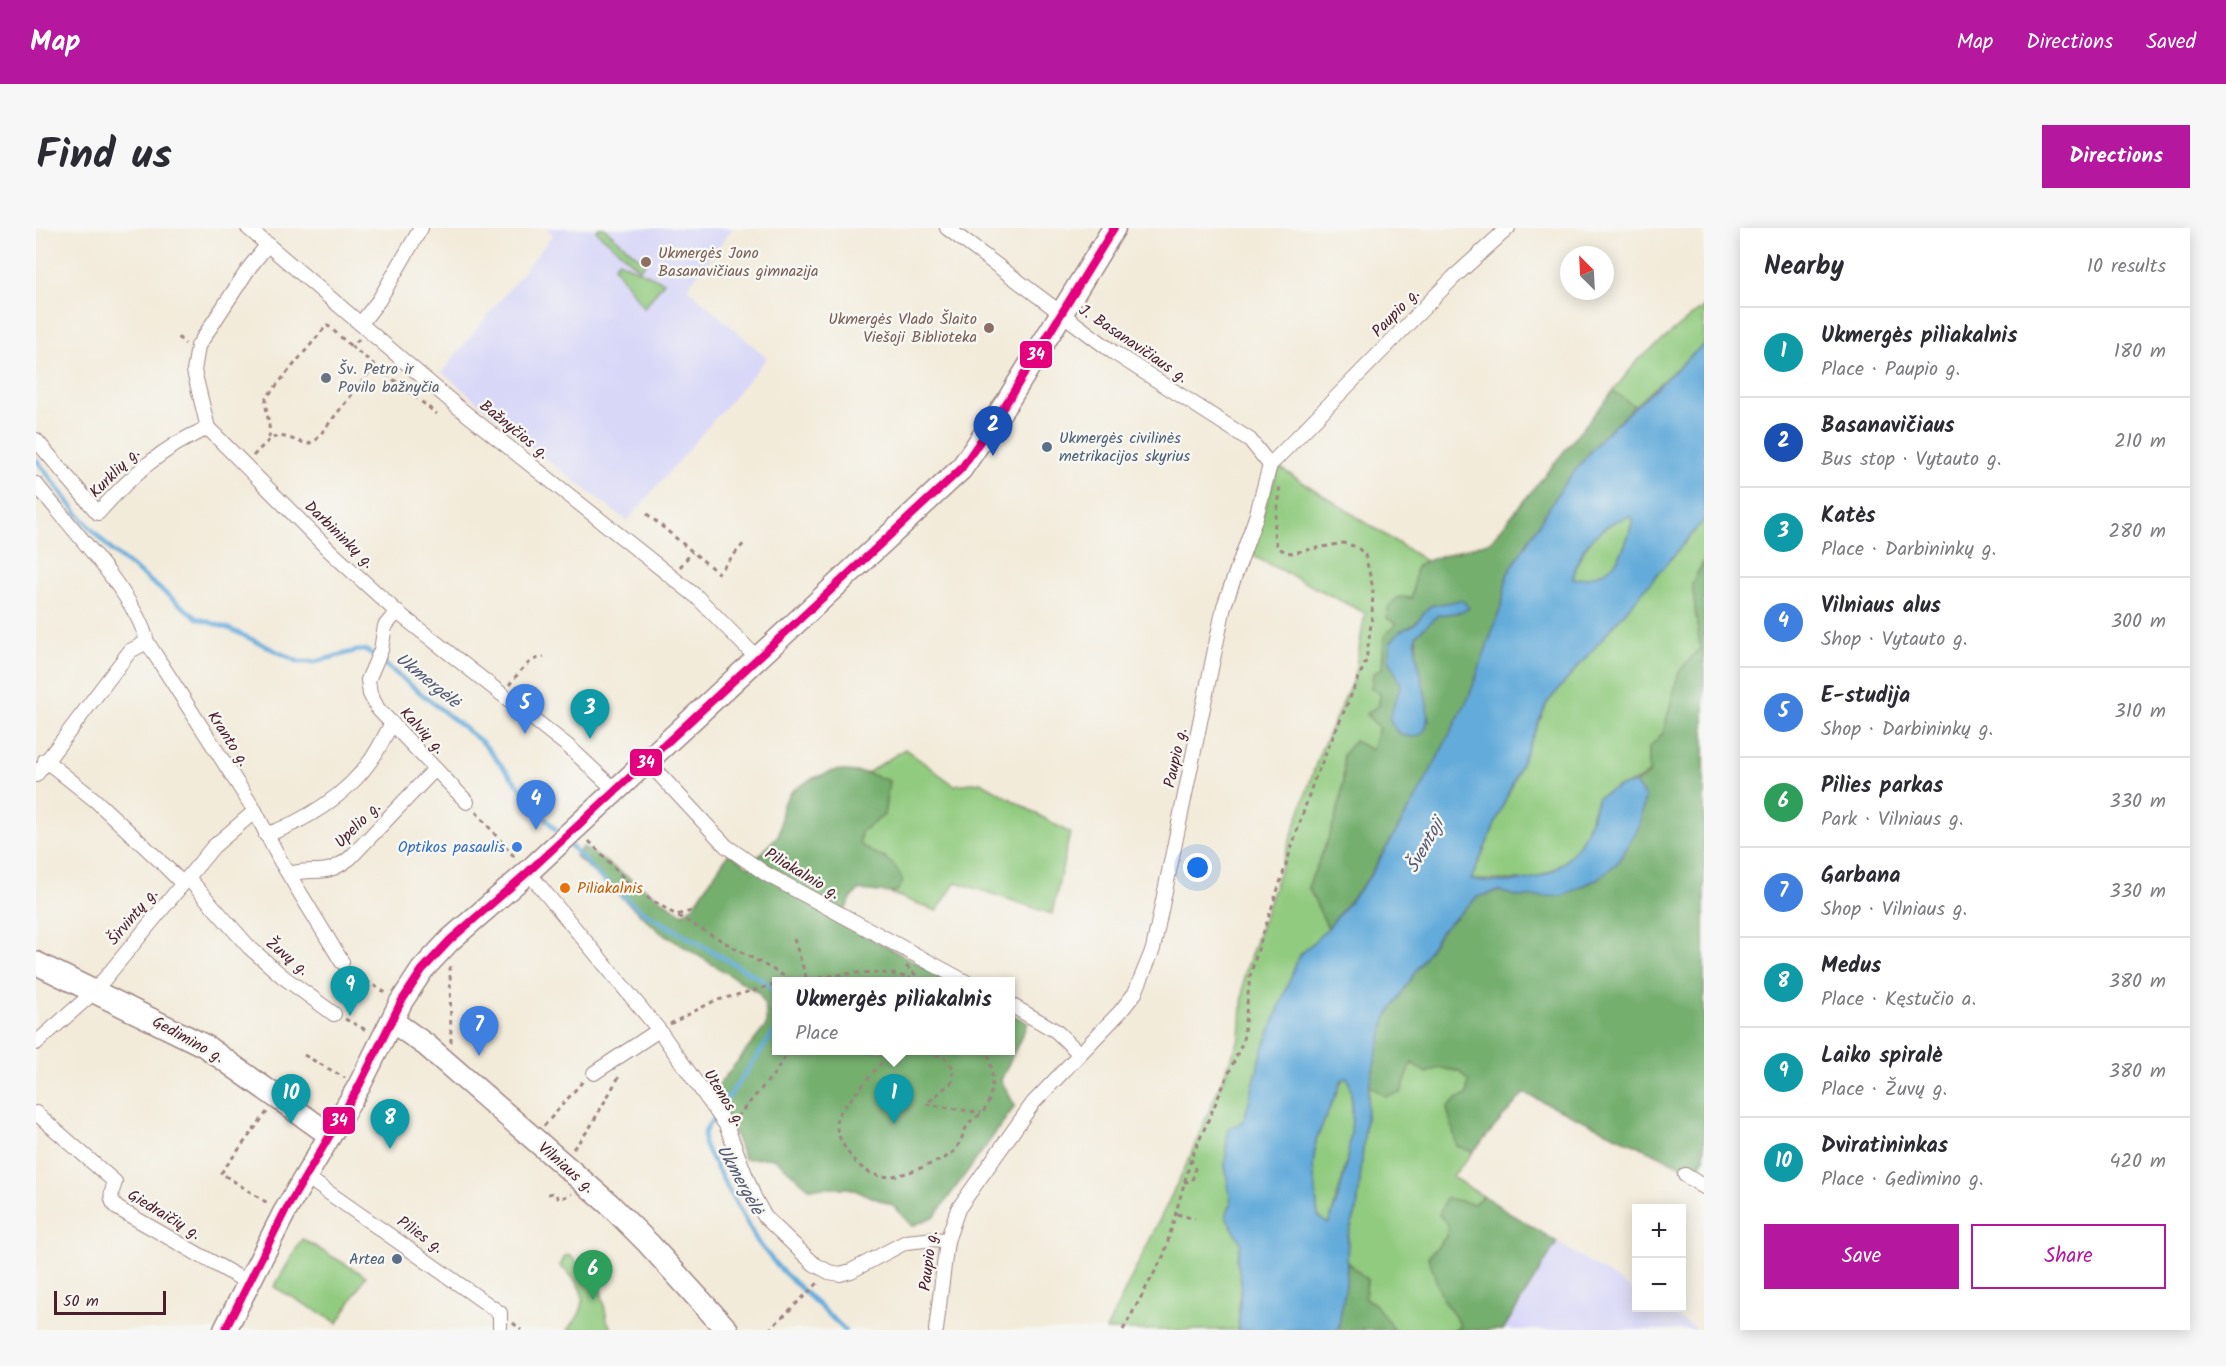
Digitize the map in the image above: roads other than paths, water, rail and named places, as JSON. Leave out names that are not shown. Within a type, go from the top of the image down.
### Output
[{"type":"main road","points":[[225,1330],[247,1282],[284,1213],[359,1086],[392,1020],[422,970],[450,940],[528,872],[961,469],[1007,402],[1059,314],[1114,228]]},
{"type":"main road","name":"Gedimino g.","points":[[36,963],[93,993],[205,1046],[330,1135]]},
{"type":"main road","name":"Vilniaus g.","points":[[392,1020],[439,1057],[648,1243],[727,1330]]},
{"type":"street","name":"Bažnyčios g.","points":[[248,228],[362,322],[458,407],[697,597],[758,659]]},
{"type":"street","points":[[362,322],[379,300],[421,228]]},
{"type":"street","name":"J. Basanavičiaus g.","points":[[947,228],[1059,314],[1250,440],[1270,465]]},
{"type":"street","name":"Paupio g.","points":[[936,1330],[946,1241],[952,1222],[967,1194],[1033,1103],[1079,1053],[1104,1030],[1135,993],[1153,949],[1224,606],[1256,517],[1270,465],[1453,278],[1508,228]]},
{"type":"street","points":[[208,428],[194,371],[198,346],[249,268],[268,244]]},
{"type":"street","name":"Kurklių g.","points":[[36,440],[98,513],[130,477],[159,453],[208,428]]},
{"type":"street","name":"Darbininkų g.","points":[[208,428],[331,552],[397,612],[569,747],[615,790]]},
{"type":"street","name":"Kranto g.","points":[[36,484],[120,589],[143,625],[147,642],[255,811],[266,835],[342,962]]},
{"type":"street","name":"Kalvių g.","points":[[397,612],[385,626],[381,650],[368,680],[370,693],[378,709],[467,802]]},
{"type":"street","points":[[36,775],[45,760],[130,651],[147,642]]},
{"type":"street","points":[[266,835],[292,826],[343,789],[371,760],[392,723]]},
{"type":"street","name":"Žuvų g.","points":[[45,760],[95,800],[161,862],[185,881],[249,947],[282,976],[334,1014]]},
{"type":"street","name":"Piliakalnio g.","points":[[647,761],[726,846],[766,874],[959,977]]},
{"type":"street","name":"Upelio g.","points":[[289,874],[328,872],[351,858],[435,769]]},
{"type":"street","name":"Širvintų g.","points":[[36,1043],[93,993],[213,847],[255,811]]},
{"type":"street","name":"Utenos g.","points":[[528,872],[659,1030],[725,1124],[754,1197],[765,1217],[814,1264],[828,1272],[851,1271],[906,1242],[935,1239],[946,1241]]},
{"type":"street","points":[[1015,1007],[1056,1031],[1079,1053]]},
{"type":"street","points":[[594,1073],[659,1030]]},
{"type":"street","name":"Giedraičių g.","points":[[36,1113],[115,1182],[111,1194],[112,1202],[117,1208],[247,1282]]},
{"type":"street","points":[[1685,1175],[1704,1187]]},
{"type":"street","name":"Pilies g.","points":[[305,1176],[500,1313],[500,1330]]},
{"type":"water","name":"Šventoji","points":[[1704,344],[1704,520],[1547,703],[1471,880],[1519,881],[1538,877],[1555,869],[1569,858],[1580,842],[1590,822],[1598,797],[1618,787],[1635,783],[1645,797],[1639,827],[1618,862],[1597,879],[1562,896],[1520,897],[1499,891],[1477,897],[1441,931],[1386,1018],[1369,1085],[1357,1210],[1348,1235],[1346,1284],[1338,1330],[1238,1330],[1241,1281],[1237,1259],[1241,1243],[1226,1216],[1231,1203],[1225,1165],[1228,1130],[1244,1120],[1263,1049],[1299,956],[1328,928],[1368,879],[1418,795],[1469,697],[1502,604],[1507,575],[1562,487],[1603,436]],"holes":[[[1630,516],[1633,519],[1630,532],[1615,562],[1598,574],[1573,579],[1580,557],[1592,539],[1609,525]],[[1347,1077],[1351,1092],[1351,1130],[1344,1172],[1328,1224],[1318,1216],[1313,1166],[1316,1140],[1342,1080]]]},
{"type":"water","points":[[1462,600],[1469,608],[1462,612],[1438,615],[1416,635],[1416,653],[1425,691],[1427,720],[1424,731],[1417,736],[1400,734],[1389,718],[1401,685],[1389,659],[1390,643],[1400,631],[1414,625],[1430,606]]},
{"type":"waterway","name":"Ukmergėlė","points":[[36,459],[77,513],[113,552],[197,618],[230,629],[299,662],[315,662],[355,651],[366,650],[373,655],[483,743],[559,834]]},
{"type":"waterway","name":"Ukmergėlė","points":[[569,844],[601,878],[640,910],[762,980],[772,989]]},
{"type":"waterway","name":"Ukmergėlė","points":[[772,1035],[708,1126],[704,1134],[704,1145],[757,1241],[779,1268],[845,1330]]},
{"type":"place","name":"Ukmergės Jono Basanavičiaus gimnazija","points":[[646,262]]},
{"type":"place","name":"Ukmergės Vlado Šlaito Viešoji Biblioteka","points":[[989,328]]},
{"type":"place","name":"Šv. Petro ir Povilo bažnyčia","points":[[326,378]]},
{"type":"place","name":"Ukmergės civilinės metrikacijos skyrius","points":[[1047,447]]},
{"type":"place","name":"Basanavičiaus","points":[[993,456]]},
{"type":"place","name":"E-studija","points":[[525,734]]},
{"type":"place","name":"Katės","points":[[590,739]]},
{"type":"place","name":"Vilniaus alus","points":[[536,830]]},
{"type":"place","name":"Optikos pasaulis","points":[[517,847]]},
{"type":"place","name":"Piliakalnis","points":[[565,888]]},
{"type":"place","name":"Laiko spiralė","points":[[350,1016]]},
{"type":"place","name":"Garbana","points":[[479,1056]]},
{"type":"place","name":"Dviratininkas","points":[[291,1124]]},
{"type":"place","name":"Ukmergės piliakalnis","points":[[894,1124]]},
{"type":"place","name":"Medus","points":[[390,1149]]},
{"type":"place","name":"Artea","points":[[397,1259]]},
{"type":"place","name":"Pilies parkas","points":[[593,1300]]}]
